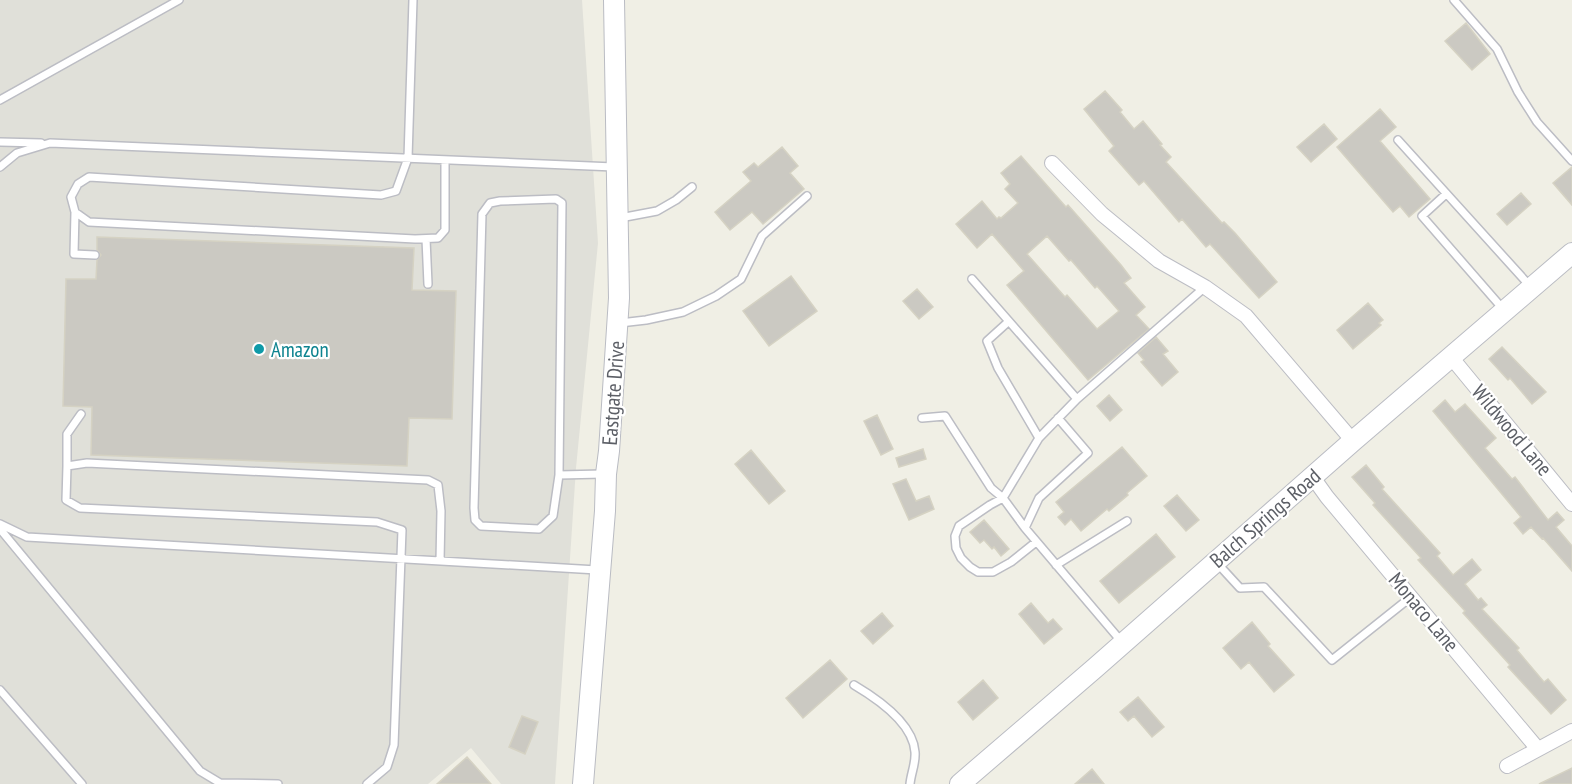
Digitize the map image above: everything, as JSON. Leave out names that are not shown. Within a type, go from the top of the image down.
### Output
[{"type":"street","name":"Eastgate Drive","points":[[583,784],[606,502],[619,298],[614,0]]},
{"type":"street","points":[[1052,163],[1102,214],[1160,261],[1205,287],[1246,316],[1353,441]]},
{"type":"street","name":"Balch Springs Road","points":[[960,784],[1312,476],[1572,253]]},
{"type":"street","name":"Wildwood Lane","points":[[1451,357],[1572,504]]},
{"type":"street","name":"Monaco Lane","points":[[1312,476],[1327,497],[1537,748]]},
{"type":"street","points":[[1507,766],[1572,731]]},
{"type":"lane","points":[[0,100],[178,0]]},
{"type":"lane","points":[[95,255],[74,254],[75,212],[71,197],[78,184],[89,177],[381,195],[396,192],[408,158],[413,0]]},
{"type":"lane","points":[[1454,0],[1497,49],[1518,92],[1537,122],[1572,160]]},
{"type":"lane","points":[[1398,140],[1532,288]]},
{"type":"lane","points":[[0,142],[617,167]]},
{"type":"lane","points":[[0,167],[17,153],[50,143]]},
{"type":"lane","points":[[75,212],[89,222],[438,238],[445,230],[445,160]]},
{"type":"lane","points":[[618,219],[657,211],[692,187]]},
{"type":"lane","points":[[1446,194],[1422,216],[1504,311]]},
{"type":"lane","points":[[617,323],[646,320],[683,312],[733,285],[741,279],[762,236],[807,196]]},
{"type":"lane","points":[[556,199],[562,203],[559,475],[553,516],[539,529],[481,526],[475,520],[482,214],[490,204],[500,201],[556,199]]},
{"type":"lane","points":[[426,239],[428,284]]},
{"type":"lane","points":[[972,279],[1077,399]]},
{"type":"lane","points":[[1036,542],[1011,562],[993,572],[978,572],[961,558],[956,548],[955,536],[959,526],[1003,498],[1039,438],[1077,399],[1205,287]]},
{"type":"lane","points":[[1008,322],[987,341],[998,368],[1039,438]]},
{"type":"lane","points":[[81,414],[67,434],[66,500],[80,508],[377,522],[402,530],[394,745],[387,767],[368,784]]},
{"type":"lane","points":[[922,418],[945,416],[991,489],[1003,498],[1024,528],[1123,643]]},
{"type":"lane","points":[[1024,528],[1039,498],[1088,453],[1058,418]]},
{"type":"lane","points":[[67,466],[87,463],[428,480],[438,484],[441,511],[440,561]]},
{"type":"lane","points":[[559,475],[606,474]]},
{"type":"lane","points":[[1056,565],[1127,521]]},
{"type":"lane","points":[[0,527],[27,537],[600,570]]},
{"type":"lane","points":[[0,527],[208,780],[220,783],[278,784]]},
{"type":"lane","points":[[1215,561],[1240,588],[1263,587],[1332,660],[1411,597]]},
{"type":"lane","points":[[854,685],[887,707],[910,737],[915,749],[910,784]]},
{"type":"lane","points":[[0,690],[82,784]]},
{"type":"shaded area","name":"Amazon","points":[[0,0],[582,0],[598,243],[576,468],[555,784],[501,784],[471,748],[428,784],[0,784]]},
{"type":"building","points":[[1466,23],[1490,54],[1472,70],[1445,41]]},
{"type":"building","points":[[1105,91],[1122,110],[1120,112],[1134,129],[1143,121],[1171,157],[1166,162],[1222,223],[1224,222],[1235,233],[1277,282],[1259,298],[1210,244],[1206,247],[1182,219],[1179,222],[1144,181],[1139,185],[1109,151],[1114,146],[1084,109]]},
{"type":"building","points":[[1380,109],[1396,127],[1380,141],[1430,199],[1409,217],[1400,206],[1393,212],[1337,147]]},
{"type":"building","points":[[1324,124],[1337,139],[1311,162],[1297,147]]},
{"type":"building","points":[[782,147],[798,166],[790,173],[804,189],[763,224],[752,212],[730,230],[715,212],[751,181],[743,172],[754,163],[758,167]]},
{"type":"building","points":[[1021,156],[1121,265],[1131,278],[1124,283],[1145,307],[1136,315],[1149,329],[1088,380],[1007,285],[1024,271],[992,234],[977,248],[956,224],[982,201],[997,219],[1018,203],[1005,189],[1010,184],[1001,173]],"holes":[[[1047,236],[1069,261],[1071,260],[1119,311],[1097,329],[1027,254]]]},
{"type":"building","points":[[1572,167],[1572,205],[1553,183]]},
{"type":"building","points":[[1521,193],[1531,204],[1507,225],[1497,214]]},
{"type":"building","name":"Amazon","points":[[97,237],[414,248],[412,290],[456,291],[452,419],[409,418],[407,466],[91,455],[92,407],[63,406],[66,279],[96,279],[97,260],[101,255],[97,250]]},
{"type":"building","points":[[791,276],[817,311],[769,346],[743,311]]},
{"type":"building","points":[[917,289],[933,307],[919,319],[903,301]]},
{"type":"building","points":[[1368,303],[1383,320],[1379,323],[1381,325],[1353,349],[1337,330]]},
{"type":"building","points":[[1156,337],[1168,351],[1163,354],[1178,372],[1162,386],[1141,362],[1144,360],[1138,353]]},
{"type":"building","points":[[1502,347],[1546,392],[1532,404],[1510,378],[1508,380],[1489,359]]},
{"type":"building","points":[[1109,395],[1122,410],[1110,421],[1097,406]]},
{"type":"building","points":[[1445,400],[1455,412],[1465,404],[1496,438],[1485,448],[1512,479],[1515,477],[1548,520],[1557,512],[1564,520],[1556,527],[1572,546],[1572,571],[1531,527],[1523,534],[1514,523],[1521,517],[1433,411]]},
{"type":"building","points":[[877,415],[893,449],[881,455],[864,421]]},
{"type":"building","points":[[1122,447],[1147,476],[1109,511],[1107,509],[1081,531],[1071,519],[1065,525],[1058,517],[1064,512],[1056,502]]},
{"type":"building","points":[[923,449],[926,459],[899,467],[896,458]]},
{"type":"building","points":[[751,450],[785,491],[769,504],[735,464]]},
{"type":"building","points":[[1366,465],[1384,487],[1382,489],[1440,553],[1437,556],[1453,575],[1472,559],[1481,570],[1465,584],[1478,600],[1481,598],[1487,605],[1482,609],[1519,648],[1517,650],[1544,682],[1548,679],[1566,700],[1551,714],[1508,667],[1510,665],[1463,613],[1465,611],[1418,560],[1421,558],[1373,505],[1375,503],[1352,477]]},
{"type":"building","points":[[906,479],[916,501],[929,496],[934,509],[909,520],[893,484]]},
{"type":"building","points":[[1177,495],[1199,520],[1186,531],[1164,506]]},
{"type":"building","points":[[984,520],[1009,549],[1001,556],[994,547],[992,549],[984,540],[980,543],[970,532]]},
{"type":"building","points":[[1156,534],[1175,557],[1119,603],[1100,581]]},
{"type":"building","points":[[1031,603],[1048,623],[1053,619],[1062,629],[1044,644],[1019,614]]},
{"type":"building","points":[[882,613],[893,626],[873,644],[861,631]]},
{"type":"building","points":[[1252,622],[1270,644],[1268,646],[1294,675],[1274,692],[1249,662],[1241,669],[1223,648]]},
{"type":"building","points":[[830,660],[847,679],[803,718],[786,698]]},
{"type":"building","points":[[983,680],[998,698],[973,720],[958,702]]},
{"type":"building","points":[[1138,697],[1164,727],[1152,737],[1134,716],[1128,721],[1120,712]]},
{"type":"building","points":[[522,716],[538,722],[525,754],[509,747]]},
{"type":"building","points":[[467,757],[491,784],[437,784]]},
{"type":"building","points":[[1572,768],[1572,784],[1539,784]]},
{"type":"building","points":[[1092,769],[1104,784],[1075,784]]},
{"type":"place","name":"Amazon","points":[[259,349]]}]
